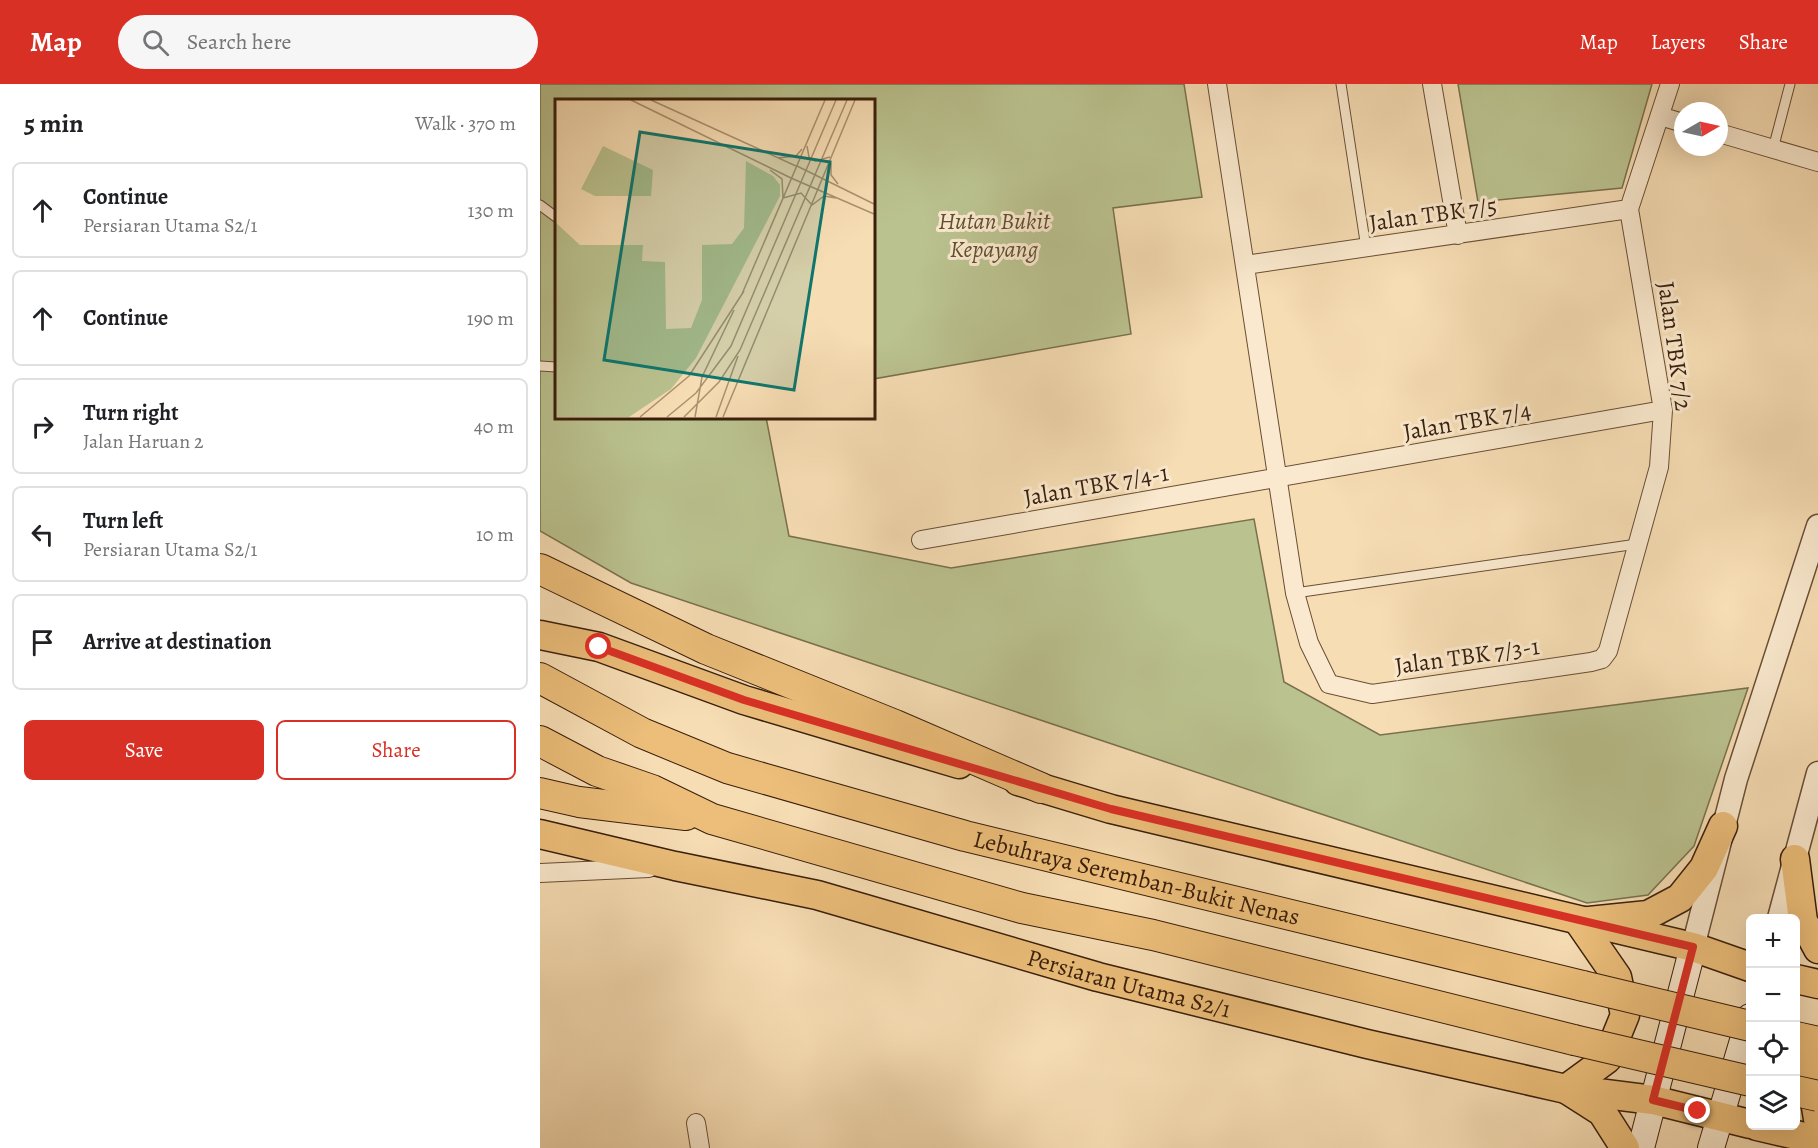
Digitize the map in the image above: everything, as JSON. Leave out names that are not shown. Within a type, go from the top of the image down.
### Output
[{"type":"highway","points":[[540,569],[706,650],[895,725],[1041,788]]},
{"type":"highway","name":"Lebuhraya Seremban-Bukit Nenas","points":[[548,684],[642,734],[738,771],[965,836],[1746,1025]]},
{"type":"highway","points":[[540,741],[597,771],[652,790],[712,819]]},
{"type":"highway","points":[[540,793],[579,801],[712,819],[1022,908],[1153,934],[1574,1040],[1746,1080]]},
{"type":"highway","points":[[1800,1038],[1818,1044]]},
{"type":"highway","points":[[1800,1092],[1818,1096]]},
{"type":"main road","points":[[540,635],[599,647],[744,700],[1111,809],[1693,947],[1746,966]]},
{"type":"main road","points":[[1580,922],[1648,915],[1680,898],[1704,868],[1723,825]]},
{"type":"main road","name":"Persiaran Utama S2/1","points":[[540,834],[817,896],[1098,976],[1368,1044],[1566,1089],[1653,1100],[1746,1123]]},
{"type":"main road","points":[[1795,859],[1803,921],[1818,949]]},
{"type":"main road","points":[[1580,922],[1617,977],[1625,1015],[1607,1059],[1566,1089],[1602,1112],[1625,1148]]},
{"type":"main road","points":[[1641,1148],[1693,947]]},
{"type":"main road","points":[[1800,980],[1818,984]]},
{"type":"main road","points":[[1711,1148],[1748,1022]]},
{"type":"main road","points":[[1818,1044],[1809,1065],[1818,1119]]},
{"type":"main road","points":[[1777,1130],[1818,1140]]},
{"type":"street","points":[[1217,84],[1295,593]]},
{"type":"street","points":[[1432,84],[1458,235]]},
{"type":"street","name":"Jalan TBK 7/2","points":[[1608,651],[1659,467],[1663,410],[1629,209],[1670,84]]},
{"type":"street","points":[[1660,116],[1674,120]]},
{"type":"street","points":[[1728,136],[1818,162]]},
{"type":"street","name":"Jalan TBK 7/5","points":[[1245,266],[1629,209]]},
{"type":"street","name":"Jalan TBK 7/4","points":[[1279,478],[1663,410]]},
{"type":"street","name":"Jalan TBK 7/4-1","points":[[921,540],[1279,478]]},
{"type":"street","points":[[1693,947],[1736,779],[1818,526]]},
{"type":"street","name":"Jalan TBK 7/3-1","points":[[1295,593],[1309,643],[1329,684],[1372,694],[1591,662],[1602,659],[1608,651]]},
{"type":"street","points":[[1780,914],[1818,773]]},
{"type":"street","points":[[540,873],[675,866]]},
{"type":"street","points":[[696,1123],[700,1148]]},
{"type":"lane","points":[[1341,84],[1366,248]]},
{"type":"lane","points":[[1773,149],[1790,84]]},
{"type":"lane","points":[[540,205],[555,216]]},
{"type":"lane","points":[[540,366],[555,367]]},
{"type":"lane","points":[[1295,593],[1637,544]]},
{"type":"green space","name":"Hutan Bukit Kepayang","points":[[540,84],[1184,84],[1202,197],[1113,208],[1131,334],[874,379],[874,99],[555,99],[555,418],[766,418],[789,536],[951,568],[1254,519],[1284,682],[1380,735],[1748,688],[1694,846],[1648,895],[1587,903],[631,583],[540,531]]},
{"type":"green space","points":[[1458,84],[1652,84],[1622,188],[1478,202]]},
{"type":"route","points":[[599,647],[744,700],[1111,809],[1693,947],[1653,1100],[1698,1111]]}]
